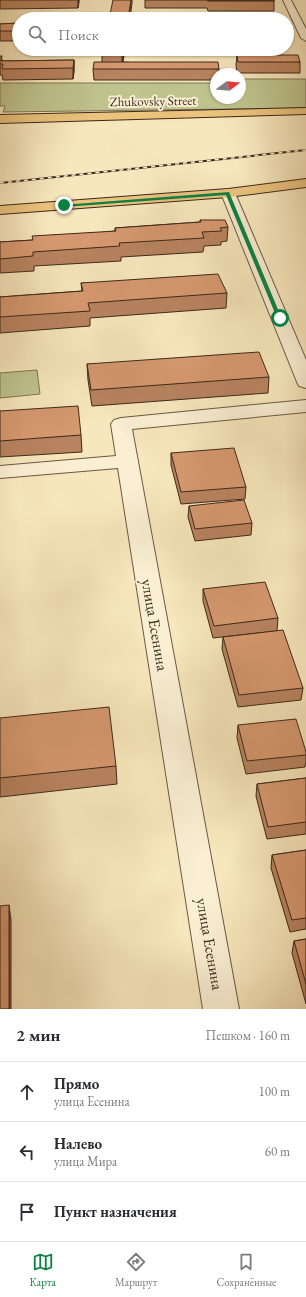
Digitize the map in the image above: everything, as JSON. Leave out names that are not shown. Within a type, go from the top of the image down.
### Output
[{"type":"main road","name":"Zhukovsky Street","points":[[0,119],[306,112]]},
{"type":"main road","points":[[0,210],[228,193],[306,183]]},
{"type":"street","points":[[287,0],[293,12]]},
{"type":"street","points":[[294,14],[306,38]]},
{"type":"street","points":[[228,193],[306,382]]},
{"type":"street","name":"улица Есенина","points":[[222,1009],[121,424],[306,406]]},
{"type":"street","points":[[0,472],[127,461]]},
{"type":"green space","points":[[246,79],[306,79],[306,108],[3,112],[5,106],[0,106],[0,83],[210,83],[210,104],[246,104]]},
{"type":"green space","points":[[37,370],[40,394],[0,398],[0,373]]},
{"type":"building","points":[[113,0],[131,0],[129,12],[110,12]]},
{"type":"building","points":[[274,0],[274,1],[208,1]]},
{"type":"building","points":[[12,23],[12,31],[0,31],[0,24]]},
{"type":"building","points":[[298,55],[300,62],[238,62],[237,56]]},
{"type":"building","points":[[0,56],[2,56],[1,61],[74,60],[73,68],[2,69],[3,64],[0,64]]},
{"type":"building","points":[[94,62],[218,62],[219,68],[210,69],[93,69]]},
{"type":"building","points":[[200,220],[225,220],[228,227],[220,228],[222,231],[202,232],[204,238],[119,243],[120,246],[33,252],[33,256],[0,259],[0,242],[33,240],[32,236],[116,231],[115,228],[201,222]]},
{"type":"building","points":[[218,274],[227,293],[88,303],[90,311],[0,317],[0,297],[83,291],[81,283]]},
{"type":"building","points":[[259,352],[269,377],[91,390],[87,364]]},
{"type":"building","points":[[78,406],[81,435],[0,441],[0,411]]},
{"type":"building","points":[[234,448],[246,487],[181,492],[171,453]]},
{"type":"building","points":[[244,500],[252,523],[195,529],[189,506]]},
{"type":"building","points":[[265,582],[278,618],[214,626],[203,589]]},
{"type":"building","points":[[283,630],[303,688],[239,695],[223,637]]},
{"type":"building","points":[[109,707],[116,766],[0,778],[0,718]]},
{"type":"building","points":[[296,719],[306,755],[247,761],[238,725]]},
{"type":"building","points":[[306,778],[306,822],[268,827],[257,784]]},
{"type":"building","points":[[306,850],[306,918],[292,920],[272,855]]},
{"type":"building","points":[[9,905],[9,1009],[0,1009],[0,906]]},
{"type":"building","points":[[306,939],[306,984],[294,941]]},
{"type":"railway","points":[[0,183],[306,150]]},
{"type":"route","points":[[64,205],[228,193],[280,318]]}]
